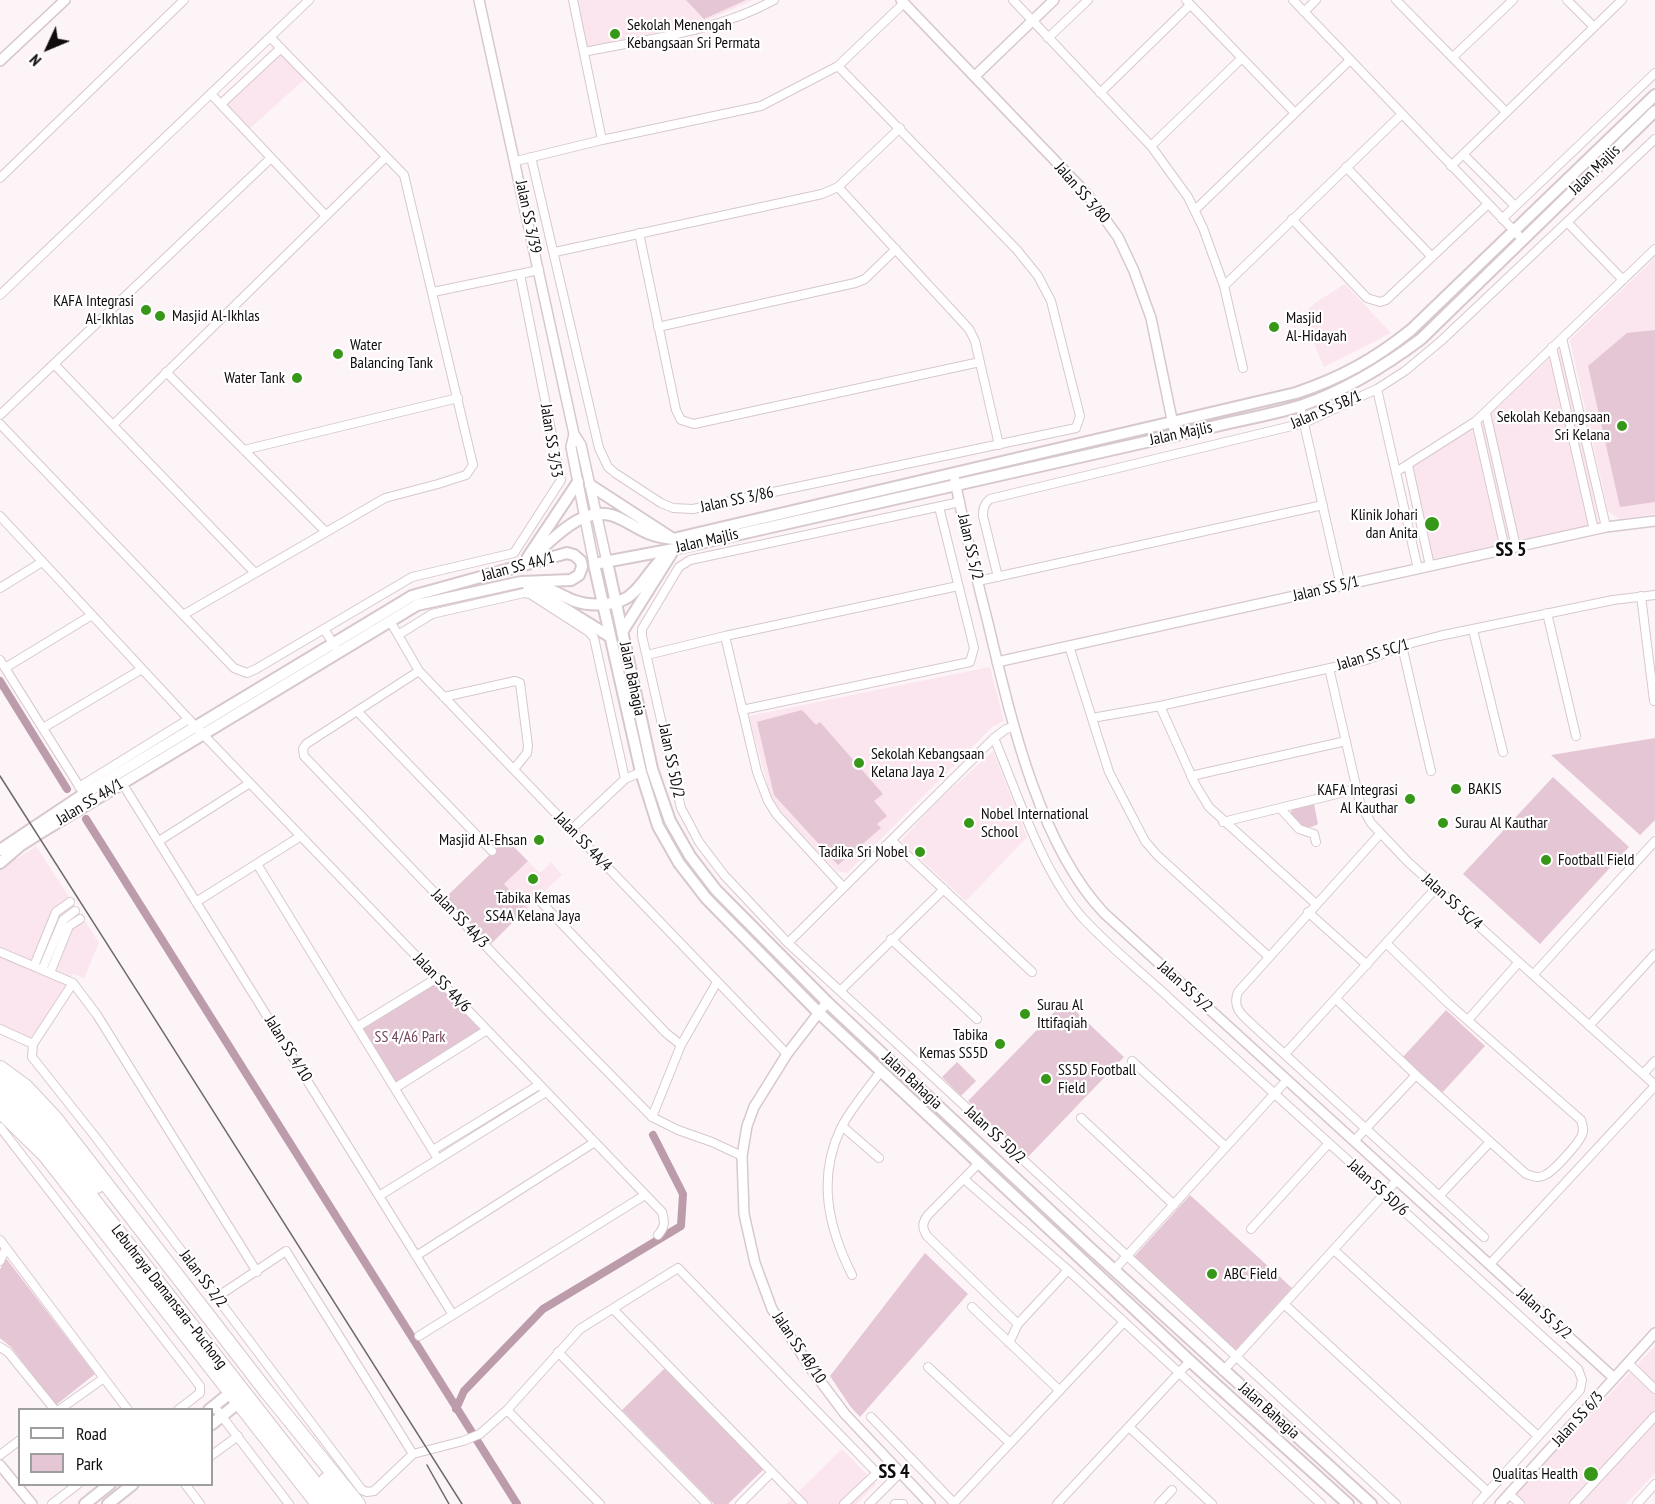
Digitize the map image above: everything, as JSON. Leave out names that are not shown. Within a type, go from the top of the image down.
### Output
[{"type":"highway","points":[[0,1068],[26,1087],[55,1118],[267,1392],[358,1504]]},
{"type":"highway","name":"Lebuhraya Damansara–Puchong","points":[[0,1083],[36,1113],[66,1145],[331,1504]]},
{"type":"highway","name":"Lebuhraya Damansara–Puchong","points":[[0,1096],[27,1120],[56,1152],[214,1347]]},
{"type":"highway","points":[[0,1111],[45,1155],[318,1504]]},
{"type":"highway","points":[[214,1347],[324,1477],[344,1504]]},
{"type":"main road","name":"Jalan Majlis","points":[[594,564],[953,472],[1296,393],[1355,370],[1411,330],[1655,95]]},
{"type":"main road","name":"Jalan Majlis","points":[[673,544],[956,485],[1300,406],[1325,397],[1360,380],[1397,357],[1420,339],[1655,111]]},
{"type":"main road","points":[[521,567],[584,483],[673,544]]},
{"type":"main road","points":[[521,567],[572,522],[596,514],[611,514],[654,537],[673,544]]},
{"type":"main road","points":[[521,582],[545,587],[574,601],[616,603],[631,595],[673,544]]},
{"type":"main road","points":[[622,632],[673,544]]},
{"type":"main road","name":"Jalan SS 4A/1","points":[[0,850],[81,790],[336,648],[425,602],[521,582],[571,580],[579,575],[582,567],[581,561],[567,553],[420,592],[336,648]]},
{"type":"main road","name":"Jalan Bahagia","points":[[607,562],[652,769],[675,830],[690,856],[716,890],[827,1002],[1223,1371],[1371,1504]]},
{"type":"main road","name":"Jalan Bahagia","points":[[594,564],[641,772],[658,826],[679,863],[706,898],[818,1012],[1190,1361],[1348,1504]]},
{"type":"main road","points":[[521,582],[609,636]]},
{"type":"main road","name":"Jalan SS 4A/1","points":[[0,863],[13,851],[122,783],[197,727]]},
{"type":"main road","points":[[0,856],[13,851]]},
{"type":"main road","points":[[1142,1316],[1152,1305]]},
{"type":"main road","points":[[212,1408],[234,1398]]},
{"type":"main road","points":[[213,1423],[222,1416],[234,1398]]},
{"type":"main road","points":[[85,1504],[109,1486]]},
{"type":"main road","points":[[108,1504],[133,1486]]},
{"type":"main road","points":[[1357,1491],[1365,1504]]},
{"type":"street","points":[[0,61],[65,0]]},
{"type":"street","points":[[0,178],[184,0]]},
{"type":"street","points":[[0,295],[309,0]]},
{"type":"street","name":"Jalan SS 3/39","points":[[479,0],[574,434],[571,447],[596,514],[607,562]]},
{"type":"street","points":[[573,0],[602,140]]},
{"type":"street","points":[[584,52],[720,23],[774,0]]},
{"type":"street","points":[[1013,0],[1151,146],[1173,174],[1195,210],[1224,286],[1243,368]]},
{"type":"street","points":[[975,76],[1054,0]]},
{"type":"street","points":[[1048,39],[1088,0]]},
{"type":"street","points":[[1293,0],[1523,240]]},
{"type":"street","points":[[1304,12],[1316,0]]},
{"type":"street","points":[[1453,57],[1513,0]]},
{"type":"street","points":[[1567,0],[1594,27]]},
{"type":"street","points":[[1451,166],[1622,0]]},
{"type":"street","points":[[516,161],[761,106],[838,66],[903,1]]},
{"type":"street","name":"Jalan SS 3/80","points":[[903,1],[1087,194],[1118,237],[1134,271],[1151,318],[1175,434]]},
{"type":"street","points":[[1399,1],[1506,112]]},
{"type":"street","points":[[1100,93],[1188,2],[1295,113]]},
{"type":"street","points":[[0,424],[183,615],[385,498],[438,484],[469,472],[474,462],[404,175],[271,38]]},
{"type":"street","points":[[221,104],[281,48]]},
{"type":"street","points":[[1151,146],[1242,58]]},
{"type":"street","points":[[1195,210],[1350,60]]},
{"type":"street","points":[[555,252],[822,194],[838,187],[900,128],[838,66]]},
{"type":"street","points":[[1502,219],[1655,73]]},
{"type":"street","points":[[211,94],[326,216]]},
{"type":"street","points":[[1224,286],[1402,114]]},
{"type":"street","name":"Jalan SS 3/86","points":[[531,157],[555,252],[598,448],[615,473],[667,506],[693,509],[1076,428],[1080,416],[1055,313],[1038,276],[1017,249],[900,128]]},
{"type":"street","name":"Jalan SS 5B/1","points":[[998,577],[983,516],[983,508],[990,499],[1304,423],[1377,389],[1405,371],[1441,341],[1655,139]]},
{"type":"street","points":[[1463,154],[1515,206]]},
{"type":"street","points":[[113,425],[386,157]]},
{"type":"street","points":[[0,415],[271,158]]},
{"type":"street","points":[[1346,167],[1432,257]]},
{"type":"street","points":[[838,187],[969,329],[975,341],[999,445]]},
{"type":"street","points":[[1292,219],[1367,297],[1380,302],[1386,300],[1488,204]]},
{"type":"street","points":[[1568,223],[1623,280]]},
{"type":"street","points":[[639,233],[676,410],[681,420],[694,424],[980,362]]},
{"type":"street","points":[[658,327],[855,283],[865,279],[896,249]]},
{"type":"street","points":[[1396,472],[1486,413],[1655,249]]},
{"type":"street","points":[[433,292],[539,270]]},
{"type":"street","name":"Jalan SS 3/53","points":[[183,615],[234,668],[247,673],[412,577],[514,553],[561,480],[520,274]]},
{"type":"street","points":[[1562,338],[1606,527]]},
{"type":"street","points":[[1552,347],[1594,530]]},
{"type":"street","points":[[54,364],[255,573]]},
{"type":"street","points":[[166,372],[326,532]]},
{"type":"street","points":[[1377,389],[1418,569]]},
{"type":"street","points":[[244,450],[458,398]]},
{"type":"street","points":[[1300,406],[1341,586]]},
{"type":"street","points":[[1486,413],[1516,547]]},
{"type":"street","points":[[1476,421],[1505,549]]},
{"type":"street","points":[[1408,465],[1430,566]]},
{"type":"street","name":"Jalan SS 5/2","points":[[953,472],[1014,726],[1044,813],[1067,865],[1089,897],[1614,1378]]},
{"type":"street","name":"Jalan SS 3/39","points":[[584,483],[584,517],[594,564]]},
{"type":"street","points":[[742,710],[970,662],[974,648],[939,507],[960,502]]},
{"type":"street","points":[[978,581],[1323,505]]},
{"type":"street","name":"Jalan SS 5D/2","points":[[939,507],[690,560],[679,567],[642,629],[642,636],[681,808],[699,842],[724,875],[788,943],[1396,1504]]},
{"type":"street","name":"Jalan SS 4A/6","points":[[0,516],[250,783],[662,1212],[665,1223],[658,1235]]},
{"type":"street","name":"Jalan SS 5/1","points":[[997,662],[1606,527],[1655,520]]},
{"type":"street","points":[[0,588],[42,562]]},
{"type":"street","points":[[647,655],[958,586]]},
{"type":"street","points":[[398,635],[432,614],[525,593],[530,594],[590,632],[594,638],[625,778]]},
{"type":"street","name":"Jalan SS 5C/1","points":[[1092,718],[1160,706],[1366,660],[1402,646],[1439,636],[1613,600],[1655,595]]},
{"type":"street","points":[[1641,596],[1654,701]]},
{"type":"street","points":[[1547,613],[1575,736]]},
{"type":"street","points":[[6,668],[92,615]]},
{"type":"street","name":"Jalan SS 4A/4","points":[[390,621],[419,671],[787,1054]]},
{"type":"street","points":[[324,629],[336,648]]},
{"type":"street","points":[[1473,630],[1503,752]]},
{"type":"street","points":[[725,636],[757,772],[768,801],[777,815],[843,887]]},
{"type":"street","points":[[1069,646],[1109,772],[1144,841],[1268,956]]},
{"type":"street","points":[[1402,646],[1431,771]]},
{"type":"street","points":[[0,660],[81,790]]},
{"type":"street","name":"Jalan SS 5C/4","points":[[1329,668],[1357,789],[1365,814],[1380,834],[1436,888],[1655,1085]]},
{"type":"street","points":[[43,728],[142,669]]},
{"type":"street","name":"Jalan SS 4A/3","points":[[419,671],[306,744],[303,749],[304,756],[652,1117],[742,1156]]},
{"type":"street","points":[[444,697],[516,681],[520,683],[528,746],[527,753],[514,769]]},
{"type":"street","points":[[1160,706],[1191,776],[1209,807],[1316,904]]},
{"type":"street","points":[[358,712],[492,851]]},
{"type":"street","points":[[788,943],[994,738],[1014,726]]},
{"type":"street","name":"Jalan SS 5D/6","points":[[994,738],[1027,820],[1056,879],[1070,901],[1094,929],[1578,1369],[1582,1380],[1580,1390],[1538,1436]]},
{"type":"street","points":[[1191,776],[1346,741]]},
{"type":"street","points":[[571,830],[625,778],[641,772]]},
{"type":"street","name":"Jalan SS 4/10","points":[[122,783],[453,1315]]},
{"type":"street","points":[[159,841],[250,783]]},
{"type":"street","points":[[1223,822],[1357,789]]},
{"type":"street","points":[[1280,808],[1299,829],[1314,834],[1316,842]]},
{"type":"street","points":[[1380,834],[1238,992],[1235,1000],[1236,1008],[1484,1237]]},
{"type":"street","points":[[196,902],[301,836]]},
{"type":"street","points":[[892,841],[1032,972]]},
{"type":"street","points":[[1533,975],[1655,841]]},
{"type":"street","points":[[257,864],[438,1159]]},
{"type":"street","points":[[1285,1054],[1436,888]]},
{"type":"street","points":[[840,991],[944,889]]},
{"type":"street","points":[[34,966],[56,912],[70,902]]},
{"type":"street","points":[[541,902],[666,1033],[681,1045]]},
{"type":"street","points":[[46,972],[63,920],[75,910]]},
{"type":"street","points":[[1308,912],[1367,965]]},
{"type":"street","points":[[46,972],[69,926],[80,919]]},
{"type":"street","points":[[891,939],[977,1019]]},
{"type":"street","points":[[1335,999],[1526,1174],[1536,1178],[1546,1174],[1564,1157],[1581,1137],[1583,1128],[1581,1120],[1468,1020],[1387,944]]},
{"type":"street","points":[[0,952],[73,983],[91,1006],[257,1272]]},
{"type":"street","points":[[1589,1026],[1655,954]]},
{"type":"street","points":[[1468,1020],[1519,962]]},
{"type":"street","points":[[357,1027],[437,978]]},
{"type":"street","points":[[652,1117],[681,1045],[717,982]]},
{"type":"street","points":[[0,1029],[33,1044],[73,983]]},
{"type":"street","name":"Jalan SS 4B/10","points":[[827,1002],[787,1054],[754,1107],[747,1126],[742,1156],[744,1214],[755,1263],[772,1309],[812,1370],[845,1414],[930,1504]]},
{"type":"street","points":[[395,1088],[487,1030]]},
{"type":"street","name":"Jalan SS 2/2","points":[[33,1044],[32,1058],[217,1297],[362,1490],[374,1491],[413,1454]]},
{"type":"street","points":[[1132,1061],[1226,1147]]},
{"type":"street","points":[[1643,1074],[1655,1061]]},
{"type":"street","points":[[852,1275],[834,1231],[827,1195],[826,1175],[842,1126],[881,1071]]},
{"type":"street","points":[[1354,1141],[1416,1075]]},
{"type":"street","points":[[1114,1270],[1287,1080]]},
{"type":"street","points":[[433,1150],[539,1085]]},
{"type":"street","points":[[1490,1264],[1655,1085]]},
{"type":"street","points":[[379,1196],[546,1092]]},
{"type":"street","points":[[1081,1118],[1174,1204]]},
{"type":"street","points":[[0,1126],[200,1386],[200,1393],[181,1408]]},
{"type":"street","points":[[842,1126],[879,1158]]},
{"type":"street","points":[[416,1256],[595,1142]]},
{"type":"street","points":[[1440,1196],[1490,1142]]},
{"type":"street","points":[[1251,1229],[1329,1143]]},
{"type":"street","points":[[979,1163],[927,1216],[923,1229],[927,1236],[1018,1324]]},
{"type":"street","points":[[964,1179],[1068,1270],[1321,1504]]},
{"type":"street","points":[[1223,1371],[1397,1180]]},
{"type":"street","points":[[419,1336],[645,1195]]},
{"type":"street","points":[[0,1240],[126,1408]]},
{"type":"street","points":[[0,1260],[6,1248]]},
{"type":"street","points":[[1334,1250],[1538,1436],[1477,1504]]},
{"type":"street","points":[[217,1297],[286,1251],[413,1454],[463,1441],[480,1434],[507,1410],[580,1329],[678,1268],[877,1473],[844,1504]]},
{"type":"street","points":[[1009,1343],[1018,1324],[1068,1270]]},
{"type":"street","points":[[1284,1304],[1488,1492]]},
{"type":"street","points":[[972,1307],[1059,1390]]},
{"type":"street","points":[[613,1309],[803,1504]]},
{"type":"street","points":[[871,1417],[954,1504],[1123,1323]]},
{"type":"street","name":"Jalan SS 6/3","points":[[1500,1504],[1655,1333]]},
{"type":"street","points":[[0,1347],[8,1352],[55,1408]]},
{"type":"street","points":[[558,1352],[707,1504]]},
{"type":"street","points":[[1058,1504],[1190,1361]]},
{"type":"street","points":[[1628,1363],[1655,1389]]},
{"type":"street","points":[[928,1367],[1010,1443]]},
{"type":"street","points":[[60,1408],[104,1378]]},
{"type":"street","points":[[213,1409],[238,1436],[289,1504]]},
{"type":"street","points":[[507,1410],[600,1504]]},
{"type":"street","points":[[1574,1504],[1655,1416]]},
{"type":"street","points":[[1129,1426],[1212,1504]]},
{"type":"street","points":[[213,1454],[238,1436]]},
{"type":"street","points":[[0,1455],[18,1442]]},
{"type":"street","points":[[0,1465],[32,1504]]},
{"type":"street","points":[[740,1504],[772,1472]]},
{"type":"street","points":[[869,1504],[900,1473]]},
{"type":"street","points":[[1637,1504],[1655,1484]]},
{"type":"street","points":[[52,1504],[77,1486]]},
{"type":"street","points":[[186,1486],[200,1504]]},
{"type":"street","points":[[1159,1504],[1172,1490]]},
{"type":"street","points":[[1509,1494],[1520,1504]]},
{"type":"shaded area","name":"Sekolah Menengah Kebangsaan Sri Permata","points":[[578,0],[753,0],[705,21],[587,48]]},
{"type":"shaded area","points":[[281,52],[306,78],[248,130],[225,104]]},
{"type":"shaded area","name":"Sekolah Kebangsaan Sri Kelana","points":[[1655,258],[1655,514],[1620,519],[1608,511],[1570,340]]},
{"type":"shaded area","points":[[1345,284],[1391,333],[1324,367],[1305,322],[1305,312]]},
{"type":"shaded area","points":[[1562,347],[1599,523],[1427,560],[1406,471],[1491,413]]},
{"type":"shaded area","name":"Sekolah Kebangsaan Kelana Jaya 2","points":[[990,667],[1004,721],[992,727],[847,873],[837,871],[789,821],[771,798],[749,716]]},
{"type":"shaded area","name":"Nobel International School","points":[[993,751],[1027,837],[966,901],[901,841],[933,806]]},
{"type":"shaded area","points":[[36,846],[99,943],[84,978],[73,974],[27,1044],[0,1033],[0,852],[17,859]]},
{"type":"shaded area","name":"Tabika Kemas SS4A Kelana Jaya","points":[[528,861],[540,873],[551,862],[562,875],[527,908],[504,884]]},
{"type":"shaded area","points":[[1655,1346],[1655,1473],[1626,1504],[1525,1504],[1515,1495]]},
{"type":"shaded area","points":[[842,1449],[876,1484],[856,1504],[786,1504]]},
{"type":"green space","points":[[686,0],[746,0],[704,19]]},
{"type":"green space","points":[[1655,330],[1655,502],[1620,507],[1588,366],[1627,333]]},
{"type":"green space","points":[[802,710],[816,725],[820,722],[883,794],[874,801],[887,816],[877,824],[881,828],[838,865],[774,795],[757,722]]},
{"type":"green space","points":[[1655,738],[1655,820],[1640,835],[1551,755]]},
{"type":"green space","name":"Football Field","points":[[1553,777],[1629,847],[1540,944],[1463,874]]},
{"type":"green space","points":[[1314,804],[1318,824],[1310,827],[1303,826],[1291,817],[1291,811],[1296,808]]},
{"type":"green space","points":[[506,839],[528,861],[504,884],[527,908],[491,944],[446,897]]},
{"type":"green space","name":"SS 4/A6 Park","points":[[437,983],[482,1030],[397,1085],[361,1030]]},
{"type":"green space","name":"SS5D Football Field","points":[[1065,1001],[1124,1057],[1027,1158],[968,1101]]},
{"type":"green space","points":[[1446,1010],[1485,1046],[1442,1093],[1403,1057]]},
{"type":"green space","points":[[957,1062],[976,1081],[961,1096],[942,1077]]},
{"type":"green space","name":"ABC Field","points":[[1190,1195],[1292,1288],[1234,1352],[1132,1259]]},
{"type":"green space","points":[[925,1253],[968,1294],[860,1417],[830,1376]]},
{"type":"green space","points":[[5,1257],[95,1374],[56,1405],[11,1347],[0,1338],[0,1270]]},
{"type":"green space","points":[[665,1368],[764,1469],[728,1504],[714,1504],[622,1410]]},
{"type":"waterway","points":[[0,681],[67,789]]},
{"type":"waterway","points":[[86,819],[517,1504]]},
{"type":"waterway","points":[[456,1409],[464,1391],[543,1309],[681,1226],[683,1194],[653,1135]]},
{"type":"tram line","points":[[0,776],[462,1504]]},
{"type":"tram line","points":[[427,1465],[449,1504]]},
{"type":"place","name":"Sekolah Menengah Kebangsaan Sri Permata","points":[[615,34]]},
{"type":"place","name":"KAFA Integrasi Al-Ikhlas","points":[[146,310]]},
{"type":"place","name":"Masjid Al-Ikhlas","points":[[160,316]]},
{"type":"place","name":"Masjid Al-Hidayah","points":[[1274,327]]},
{"type":"place","name":"Water Balancing Tank","points":[[338,354]]},
{"type":"place","name":"Water Tank","points":[[297,378]]},
{"type":"place","name":"Sekolah Kebangsaan Sri Kelana","points":[[1622,426]]},
{"type":"place","name":"Klinik Johari dan Anita","points":[[1432,524]]},
{"type":"place","name":"Sekolah Kebangsaan Kelana Jaya 2","points":[[859,763]]},
{"type":"place","name":"BAKIS","points":[[1456,789]]},
{"type":"place","name":"KAFA Integrasi Al Kauthar","points":[[1410,799]]},
{"type":"place","name":"Nobel International School","points":[[969,823]]},
{"type":"place","name":"Surau Al Kauthar","points":[[1443,823]]},
{"type":"place","name":"Masjid Al-Ehsan","points":[[539,840]]},
{"type":"place","name":"Tadika Sri Nobel","points":[[920,852]]},
{"type":"place","name":"Football Field","points":[[1546,860]]},
{"type":"place","name":"Tabika Kemas SS4A Kelana Jaya","points":[[533,879]]},
{"type":"place","name":"Surau Al Ittifaqiah","points":[[1025,1014]]},
{"type":"place","name":"Tabika Kemas SS5D","points":[[1000,1044]]},
{"type":"place","name":"SS5D Football Field","points":[[1046,1079]]},
{"type":"place","name":"ABC Field","points":[[1212,1274]]},
{"type":"place","name":"Qualitas Health","points":[[1591,1474]]},
{"type":"district","name":"SS 5","points":[[1511,550]]},
{"type":"district","name":"SS 4","points":[[894,1472]]}]
